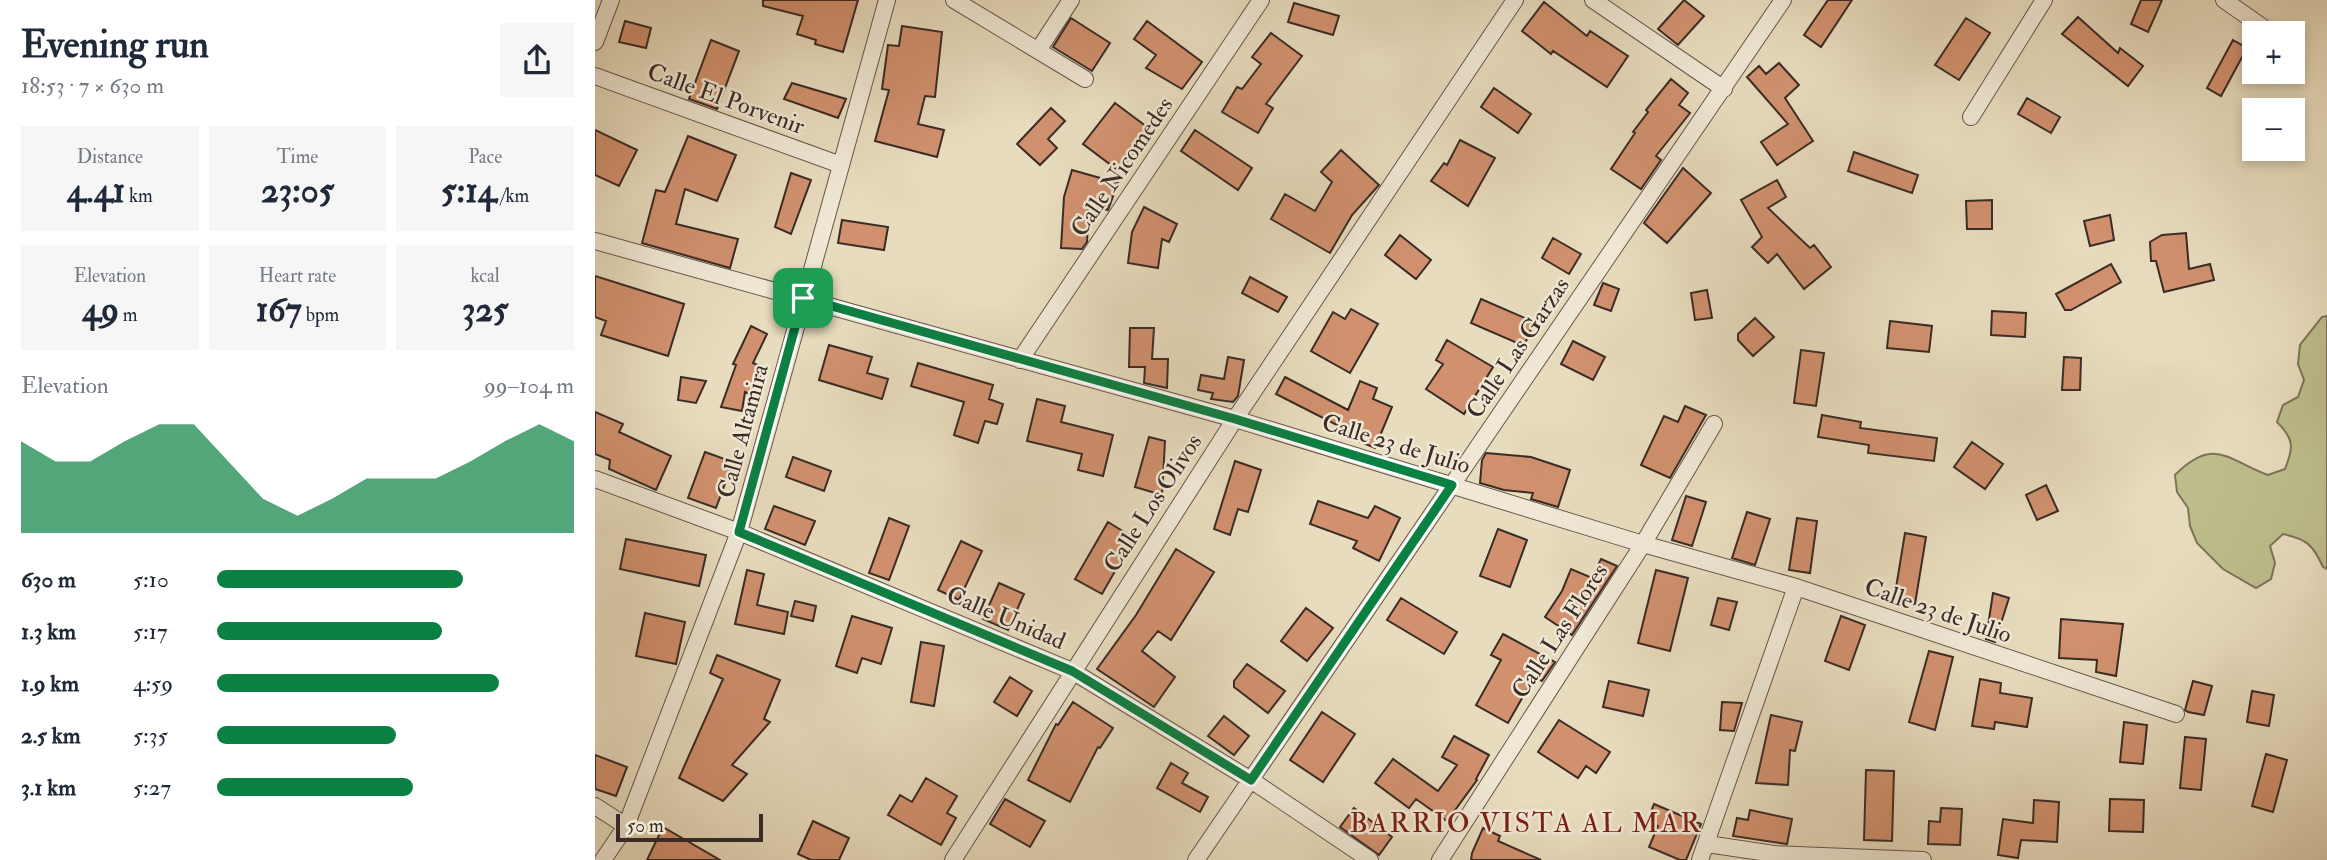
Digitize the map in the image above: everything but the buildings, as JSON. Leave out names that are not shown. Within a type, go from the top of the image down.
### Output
[{"type":"street","points":[[595,42],[611,0]]},
{"type":"street","name":"Calle Altamira","points":[[603,860],[626,826],[739,532],[887,0]]},
{"type":"street","points":[[954,0],[1085,79]]},
{"type":"street","points":[[1039,49],[1071,0]]},
{"type":"street","name":"Calle Nicomedes","points":[[1020,360],[1261,0]]},
{"type":"street","name":"Calle Los Olivos","points":[[953,860],[1235,419],[1515,0]]},
{"type":"street","points":[[1593,0],[1724,89]]},
{"type":"street","name":"Calle Las Garzas","points":[[1196,860],[1783,0]]},
{"type":"street","points":[[1971,117],[2044,0]]},
{"type":"street","points":[[2224,0],[2254,21]]},
{"type":"street","name":"Calle El Porvenir","points":[[595,76],[841,165]]},
{"type":"street","name":"Calle 23 de Julio","points":[[595,241],[1235,419],[1643,544],[1796,587],[2176,714]]},
{"type":"street","name":"Calle Las Flores","points":[[1440,860],[1643,544],[1714,424]]},
{"type":"street","name":"Calle Unidad","points":[[595,479],[739,532],[1072,671],[1251,780],[1370,860]]},
{"type":"street","points":[[1700,860],[1796,587]]},
{"type":"street","points":[[595,806],[626,826]]},
{"type":"street","points":[[1707,844],[1774,854],[1923,860]]},
{"type":"green space","points":[[2327,316],[2327,569],[2308,544],[2283,534],[2270,546],[2275,563],[2271,579],[2256,588],[2223,569],[2197,543],[2190,526],[2188,508],[2177,492],[2175,475],[2200,456],[2211,454],[2231,458],[2268,475],[2285,469],[2291,444],[2287,433],[2277,422],[2283,405],[2298,397],[2304,380],[2298,364],[2300,345],[2322,317]]},
{"type":"district","name":"BARRIO VISTA AL MAR","points":[[1526,823]]},
{"type":"route","points":[[803,298],[1235,419],[1452,485],[1251,780],[1072,671],[739,532],[803,298]]}]
